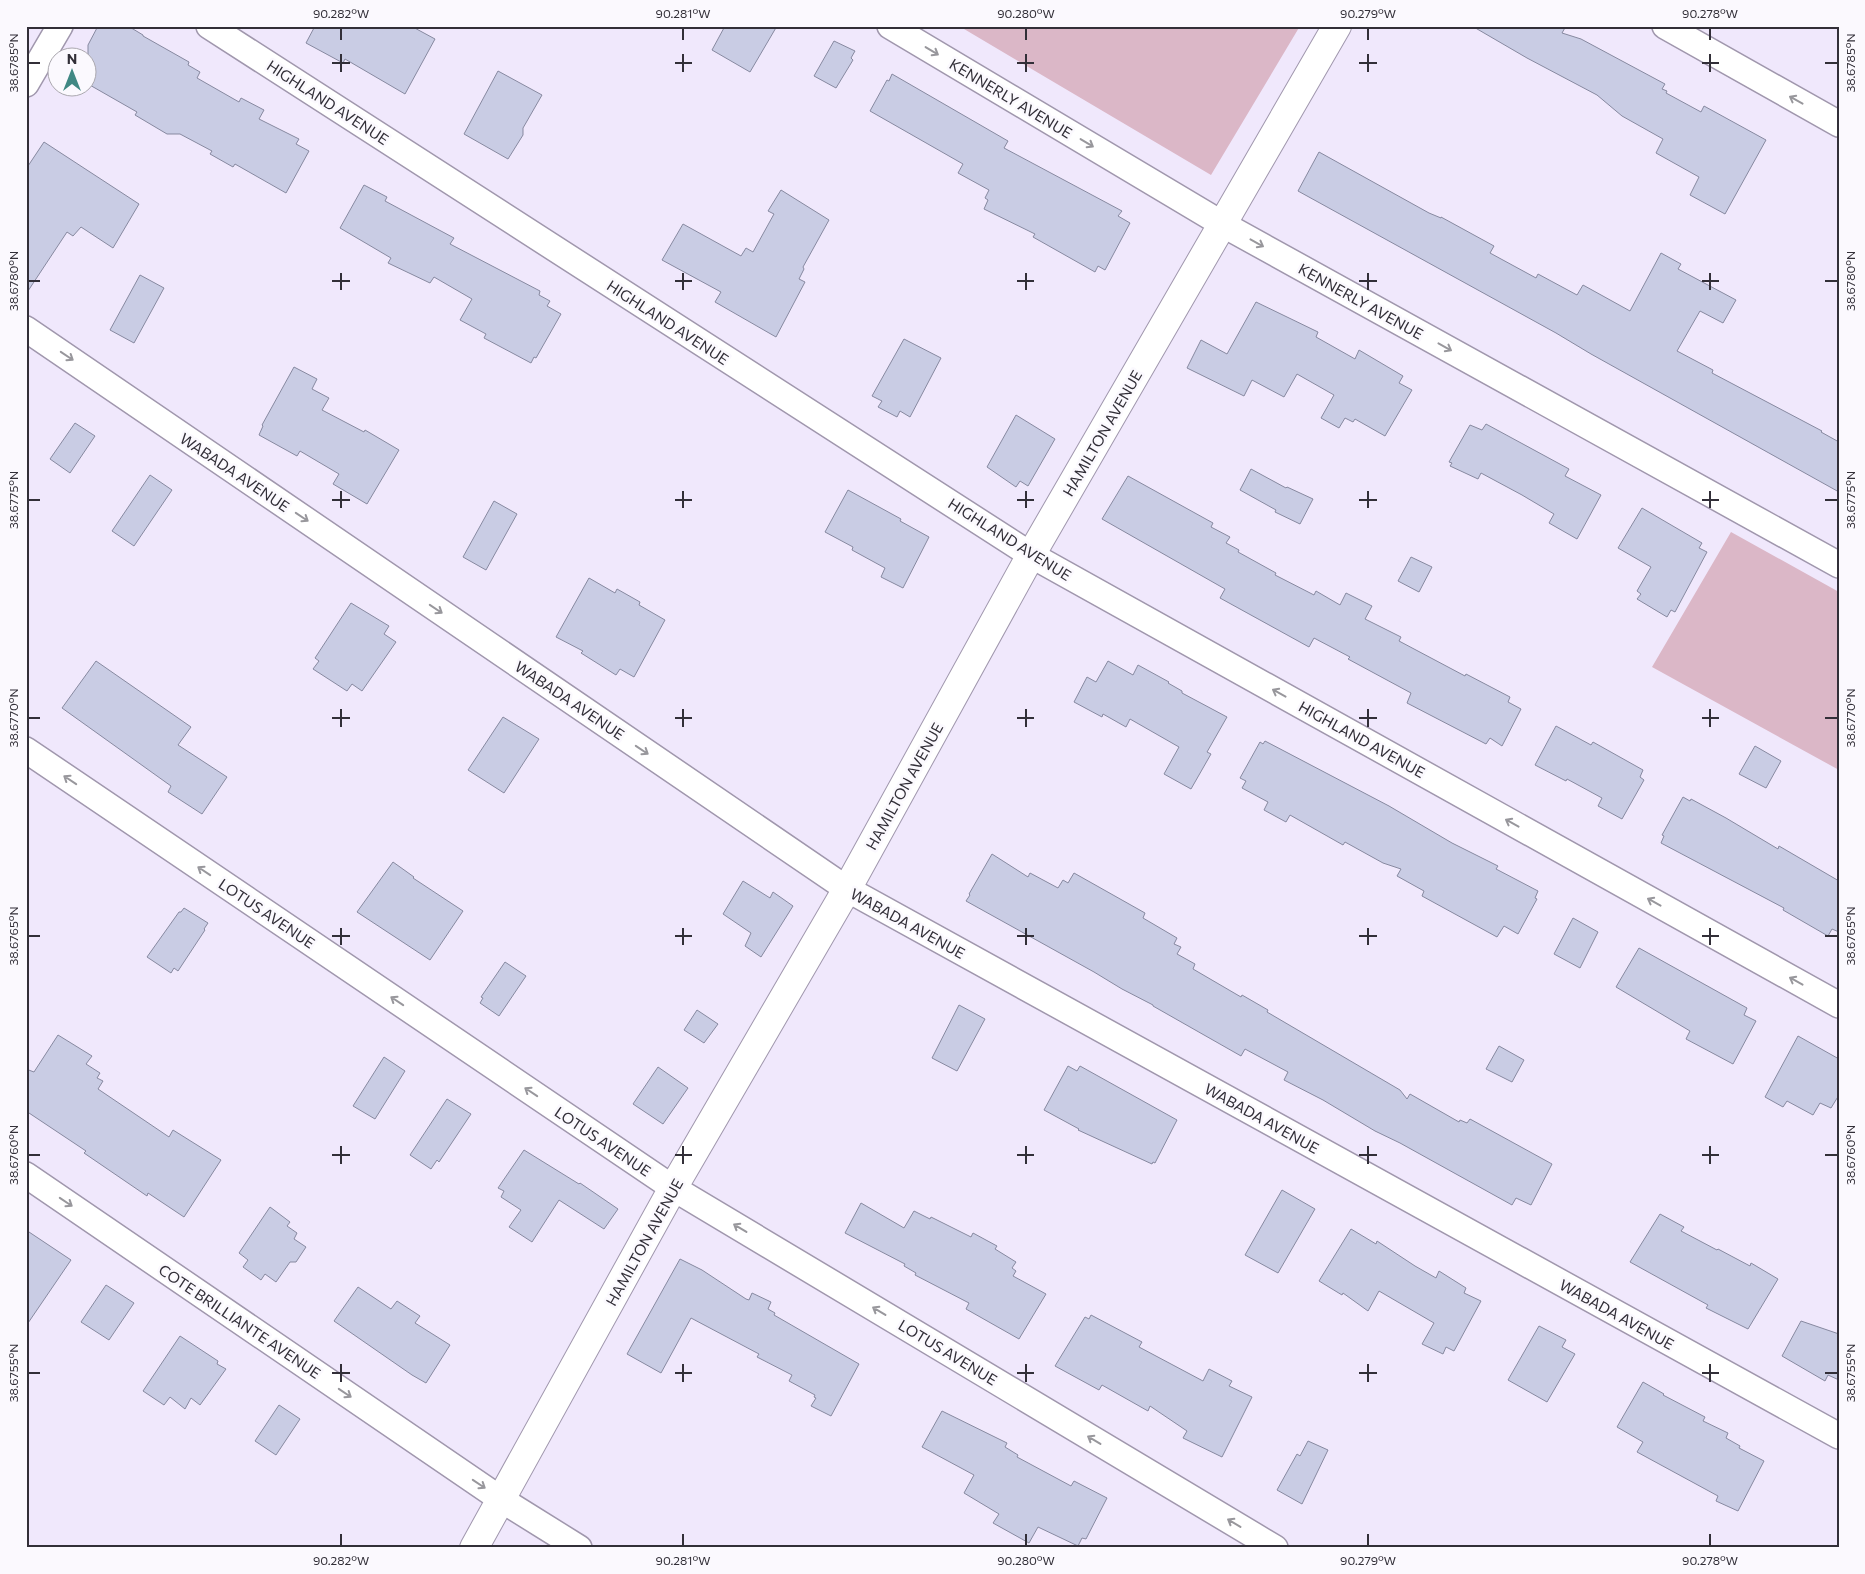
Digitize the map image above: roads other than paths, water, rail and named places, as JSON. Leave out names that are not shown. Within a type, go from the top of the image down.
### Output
[{"type":"street","points":[[26,84],[60,26]]},
{"type":"street","name":"HIGHLAND AVENUE","points":[[209,26],[1031,555],[1839,1005]]},
{"type":"street","name":"KENNERLY AVENUE","points":[[890,26],[1224,225],[1839,565]]},
{"type":"street","name":"HAMILTON AVENUE","points":[[474,1548],[673,1188],[847,889],[1031,555],[1224,225],[1337,26]]},
{"type":"street","points":[[1665,26],[1839,124]]},
{"type":"street","name":"WABADA AVENUE","points":[[26,329],[847,889],[1839,1436]]},
{"type":"street","name":"LOTUS AVENUE","points":[[26,750],[673,1188],[1275,1548]]},
{"type":"street","name":"COTE BRILLIANTE AVENUE","points":[[26,1175],[502,1500],[579,1548]]}]
